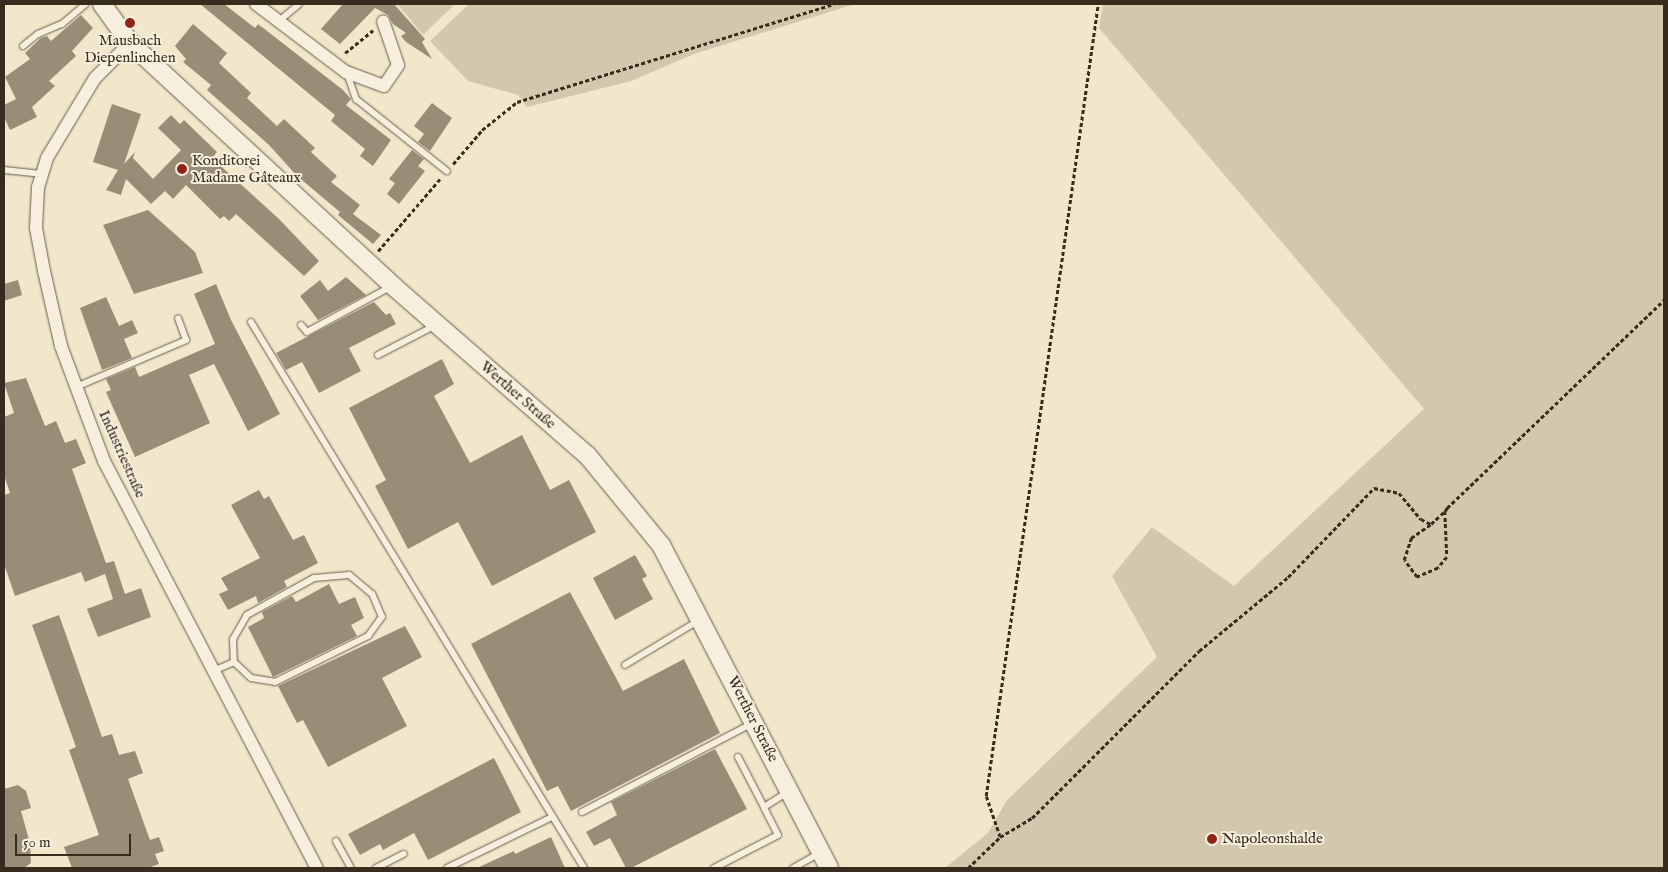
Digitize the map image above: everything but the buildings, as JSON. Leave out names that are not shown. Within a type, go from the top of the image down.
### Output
[{"type":"street","name":"Werther Straße","points":[[102,4],[130,42],[393,286],[587,456],[662,545],[825,860]]},
{"type":"street","points":[[256,4],[346,72],[384,86],[398,64],[383,21]]},
{"type":"street","name":"Industriestraße","points":[[130,42],[95,78],[62,129],[41,174],[36,228],[62,346],[104,461],[317,868]]},
{"type":"lane","points":[[23,46],[38,34],[62,24],[86,4]]},
{"type":"lane","points":[[279,21],[299,4]]},
{"type":"lane","points":[[346,72],[356,99],[447,171]]},
{"type":"lane","points":[[4,170],[41,174]]},
{"type":"lane","points":[[301,324],[307,332],[393,286]]},
{"type":"lane","points":[[76,387],[186,340],[178,318]]},
{"type":"lane","points":[[251,322],[584,868]]},
{"type":"lane","points":[[378,355],[438,324]]},
{"type":"lane","points":[[349,575],[372,594],[382,617],[368,636],[276,682],[252,678],[234,662],[233,639],[248,615],[314,578],[349,575]]},
{"type":"lane","points":[[625,665],[701,619]]},
{"type":"lane","points":[[213,671],[234,662]]},
{"type":"lane","points":[[582,812],[754,723]]},
{"type":"lane","points":[[714,868],[778,835],[738,757]]},
{"type":"lane","points":[[764,807],[789,792]]},
{"type":"lane","points":[[446,868],[552,817]]},
{"type":"lane","points":[[336,841],[351,868]]},
{"type":"lane","points":[[376,868],[404,854]]},
{"type":"lane","points":[[793,868],[825,860]]},
{"type":"path","points":[[368,263],[482,130],[517,102],[834,4]]},
{"type":"path","points":[[1000,837],[986,796],[1098,4]]},
{"type":"path","points":[[334,62],[383,21]]},
{"type":"path","points":[[1445,510],[1447,557],[1438,568],[1417,577],[1404,560],[1406,548],[1411,538],[1431,524],[1445,510],[1664,300]]},
{"type":"path","points":[[968,868],[1000,837],[1032,818],[1199,650],[1288,577],[1374,488],[1399,493],[1421,519],[1431,524]]},
{"type":"shaded area","points":[[397,4],[455,4],[423,35]]},
{"type":"shaded area","points":[[469,4],[855,4],[694,54],[631,81],[527,107],[518,95],[468,81],[430,41]]},
{"type":"shaded area","points":[[1103,4],[1664,4],[1664,868],[945,868],[988,833],[1007,800],[1157,657],[1112,576],[1152,527],[1234,586],[1424,409],[1099,28]]},
{"type":"place","name":"Mausbach Diepenlinchen","points":[[130,23]]},
{"type":"place","name":"Konditorei Madame Gâteaux","points":[[182,169]]},
{"type":"place","name":"Napoleonshalde","points":[[1212,839]]}]
